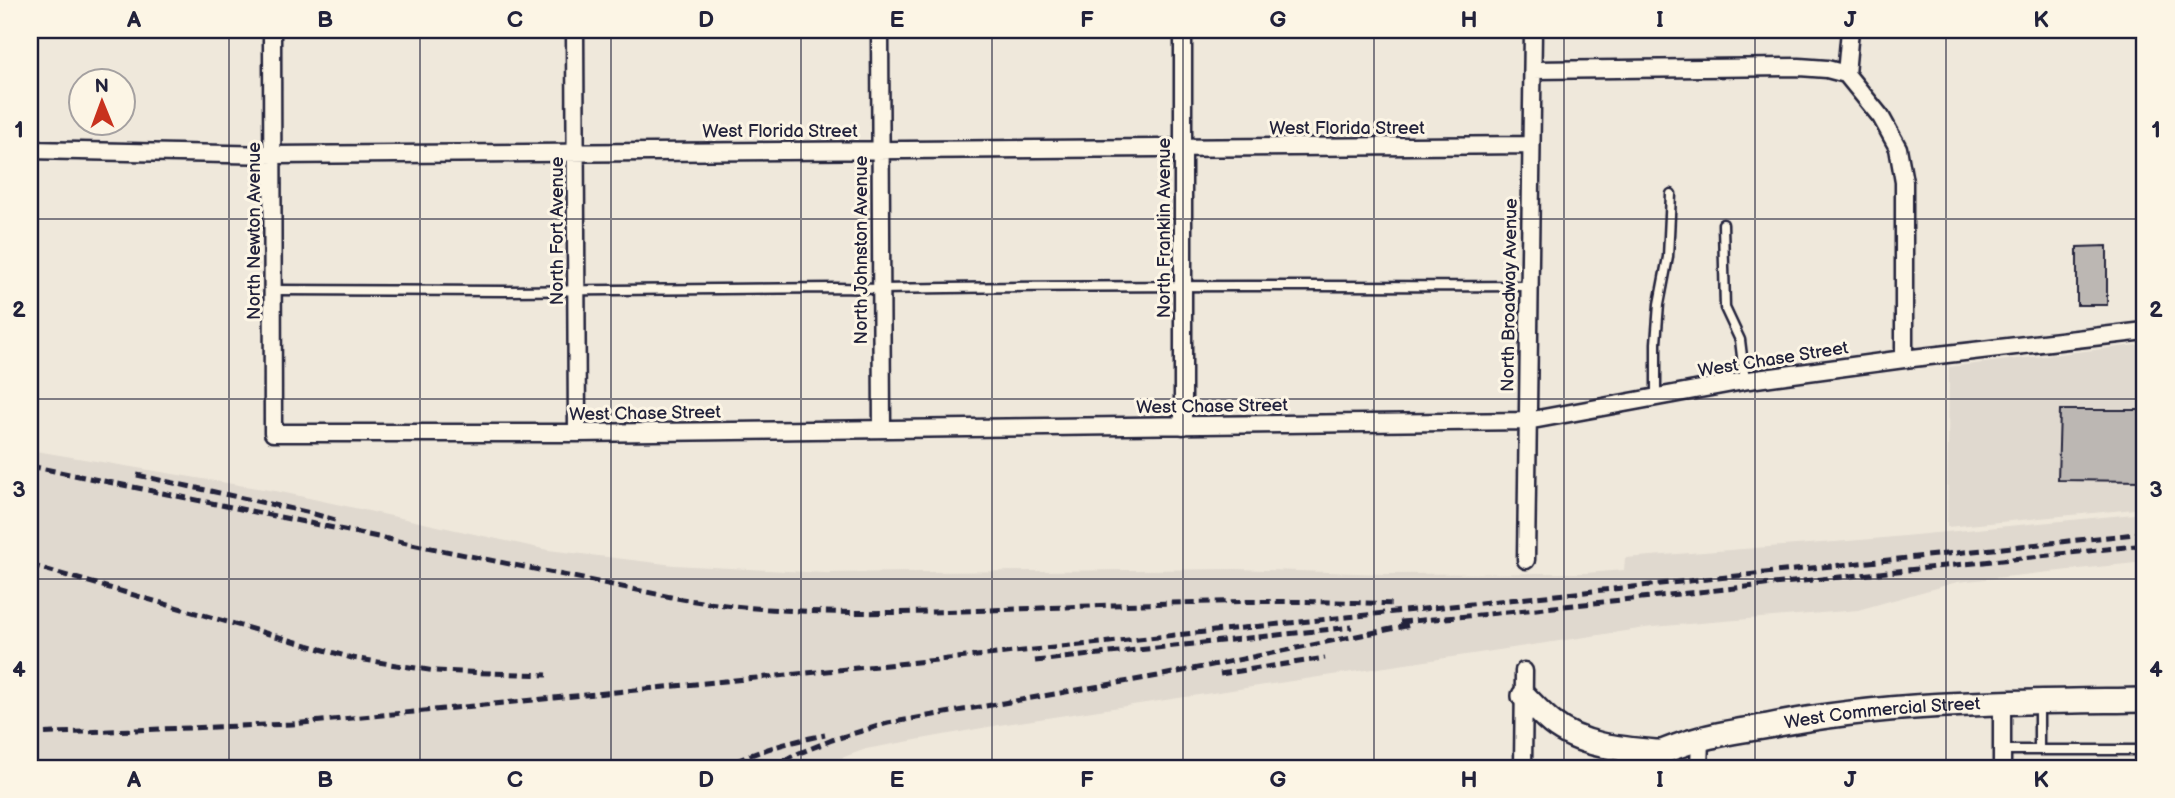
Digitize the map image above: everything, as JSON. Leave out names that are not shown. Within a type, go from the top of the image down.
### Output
[{"type":"street","name":"North Newton Avenue","points":[[272,30],[273,433]]},
{"type":"street","name":"North Fort Avenue","points":[[575,30],[577,433]]},
{"type":"street","name":"North Johnston Avenue","points":[[880,30],[882,429]]},
{"type":"street","name":"North Franklin Avenue","points":[[1183,30],[1184,426]]},
{"type":"street","name":"North Broadway Avenue","points":[[1526,560],[1533,30]]},
{"type":"street","points":[[1846,74],[1850,30]]},
{"type":"street","points":[[1533,70],[1799,67],[1827,69],[1846,74],[1881,117],[1898,148],[1904,182],[1904,359]]},
{"type":"street","name":"West Florida Street","points":[[30,150],[274,155],[1530,145]]},
{"type":"street","name":"West Chase Street","points":[[273,433],[577,433],[1527,421],[1745,381],[1904,359],[2145,331]]},
{"type":"street","points":[[1524,671],[1524,768]]},
{"type":"street","points":[[1524,696],[1552,724],[1582,740],[1617,748],[1660,752]]},
{"type":"street","name":"West Commercial Street","points":[[1626,768],[1660,752],[1700,739],[1800,719],[1897,707],[2145,700]]},
{"type":"street","points":[[2002,702],[2002,768]]},
{"type":"street","points":[[1699,768],[1700,739]]},
{"type":"lane","points":[[1656,397],[1656,343],[1659,304],[1668,257],[1671,194]]},
{"type":"lane","points":[[1723,224],[1725,308],[1740,340],[1745,381]]},
{"type":"lane","points":[[273,290],[881,289],[1183,285],[1529,286]]},
{"type":"lane","points":[[2039,702],[2039,750]]},
{"type":"lane","points":[[2002,750],[2145,750]]},
{"type":"shaded area","points":[[2145,344],[2145,508],[1947,527],[1949,367]]},
{"type":"shaded area","points":[[30,450],[281,492],[548,550],[674,565],[825,573],[1237,569],[1385,574],[1586,573],[1624,570],[1625,558],[1873,539],[2145,513],[2145,562],[1957,582],[1858,610],[1652,627],[999,725],[866,749],[814,768],[30,768]]},
{"type":"building","points":[[2107,246],[2107,305],[2077,305],[2077,247]]},
{"type":"building","points":[[2060,410],[2145,410],[2145,481],[2058,480]]},
{"type":"railway","points":[[30,466],[676,598],[724,605],[871,613],[1230,602],[1394,604]]},
{"type":"railway","points":[[137,475],[335,520]]},
{"type":"railway","points":[[30,734],[292,724],[948,659],[2145,533]]},
{"type":"railway","points":[[1400,622],[2145,545]]},
{"type":"railway","points":[[30,565],[352,658],[435,671],[547,675]]},
{"type":"railway","points":[[771,768],[792,756],[832,740],[888,723],[1158,676],[1411,625]]},
{"type":"railway","points":[[1035,661],[1352,627]]},
{"type":"railway","points":[[1220,674],[1325,658]]},
{"type":"railway","points":[[722,768],[772,748],[825,735]]}]
